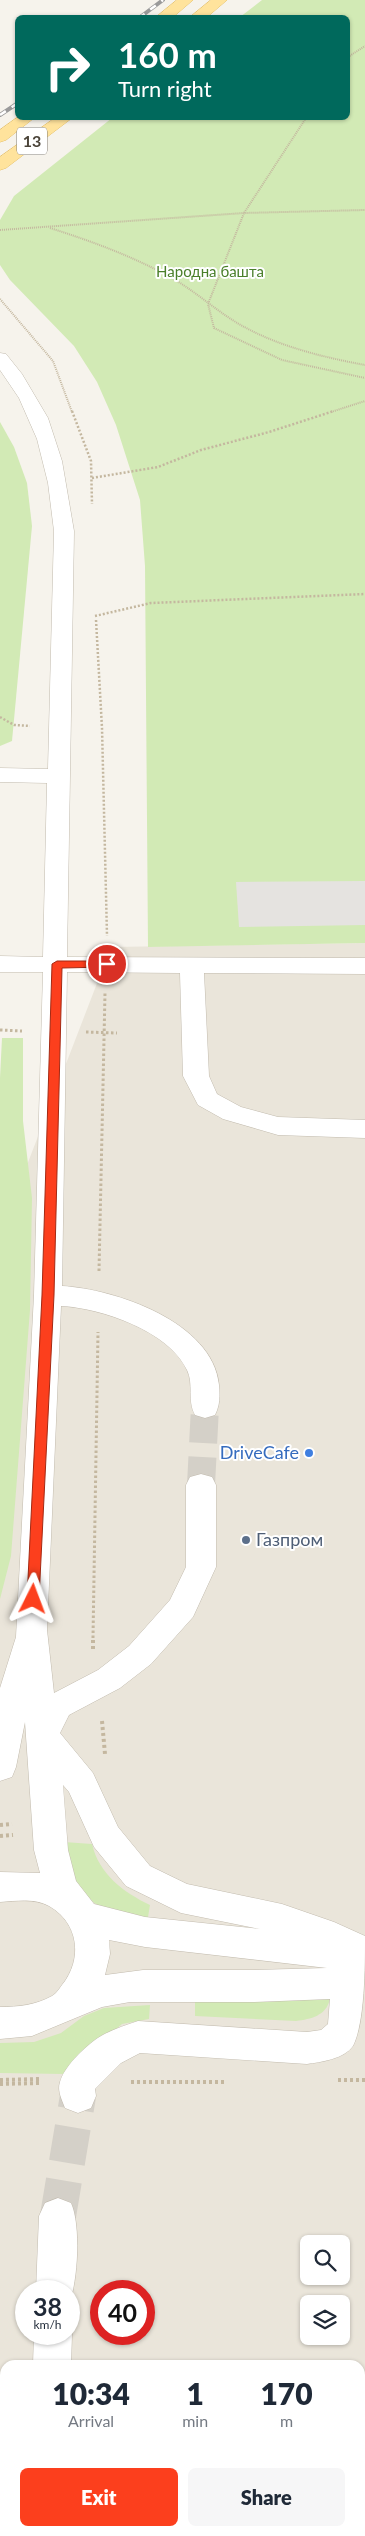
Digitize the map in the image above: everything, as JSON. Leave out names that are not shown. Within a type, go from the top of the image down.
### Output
[{"type":"main road","points":[[166,15],[186,0]]},
{"type":"main road","points":[[200,15],[220,0]]},
{"type":"main road","name":"13","points":[[0,138],[23,120]]},
{"type":"main road","name":"13","points":[[0,165],[61,120]]},
{"type":"street","points":[[0,358],[16,377],[37,416],[52,451],[60,491],[64,531],[55,932],[57,964],[48,1295],[31,1630],[43,1735],[50,1850],[61,1886],[78,1910],[93,1943],[94,1961],[88,1979],[79,1993],[68,2004]]},
{"type":"street","points":[[0,775],[58,776]]},
{"type":"street","points":[[0,964],[365,966]]},
{"type":"street","points":[[192,965],[196,1076],[207,1099],[232,1113],[278,1126],[365,1129]]},
{"type":"street","points":[[48,1295],[67,1295],[122,1310],[168,1331],[184,1344],[200,1366],[204,1383],[205,1407]]},
{"type":"street","points":[[43,1735],[58,1706],[109,1679],[140,1655],[168,1626],[193,1588],[201,1567],[201,1484]]},
{"type":"street","points":[[0,1767],[8,1699],[31,1630]]},
{"type":"street","points":[[43,1735],[81,1783],[106,1837],[138,1876],[181,1898],[282,1918],[322,1933],[360,1968]]},
{"type":"street","points":[[0,1887],[23,1885],[42,1888],[55,1893],[78,1910],[109,1925],[360,1968]]},
{"type":"street","points":[[0,2023],[31,2022],[50,2016],[68,2004],[93,1993],[152,1985],[252,1986],[360,1968]]},
{"type":"street","points":[[77,2089],[108,2051],[138,2037],[307,2048],[326,2046],[337,2040],[347,2020],[360,1968]]},
{"type":"street","points":[[55,2280],[58,2216]]},
{"type":"street","points":[[52,2360],[53,2345]]},
{"type":"path","points":[[350,56],[365,46]]},
{"type":"path","points":[[305,120],[244,213],[208,304],[214,328],[244,344],[282,360],[365,378]]},
{"type":"path","points":[[0,230],[244,213],[365,210]]},
{"type":"path","points":[[47,228],[90,240],[151,268],[188,287],[208,304],[250,330],[316,354],[365,365]]},
{"type":"path","points":[[92,478],[158,467],[200,450],[269,432],[365,401]]},
{"type":"path","points":[[95,616],[151,603],[365,594]]},
{"type":"path","points":[[105,1758],[104,1728],[92,1688],[103,1033],[107,964]]},
{"type":"path","points":[[335,2080],[365,2080]]},
{"type":"path","points":[[0,2084],[77,2089],[226,2082]]},
{"type":"shaded area","points":[[365,881],[365,925],[239,927],[236,882]]},
{"type":"shaded area","points":[[365,943],[365,2360],[0,2360],[0,1235],[111,947]]},
{"type":"green space","name":"Народна башта","points":[[262,0],[365,0],[365,943],[148,947],[145,566],[140,500],[116,425],[97,382],[74,346],[10,280],[0,265],[0,220],[14,196],[109,120],[350,120],[350,15],[243,15]]},
{"type":"green space","points":[[0,422],[14,447],[27,483],[32,526],[12,741],[0,746]]},
{"type":"green space","points":[[2,1038],[23,1038],[23,1121],[32,1198],[30,1310],[11,1556],[0,1599],[0,1078]]},
{"type":"green space","points":[[64,1842],[92,1844],[95,1855],[106,1873],[122,1888],[150,1905],[148,1917],[126,1915],[106,1909],[88,1898],[74,1880]]},
{"type":"green space","points":[[330,1999],[325,2009],[317,2016],[296,2021],[195,2016],[195,2001]]},
{"type":"green space","points":[[150,2005],[149,2019],[122,2024],[64,2074],[0,2073],[0,2043],[34,2042],[61,2033],[84,2016],[104,2008]]},
{"type":"tunnel","points":[[201,1485],[205,1407]]},
{"type":"tunnel","points":[[58,2216],[78,2096]]},
{"type":"railway","points":[[143,15],[163,0]]},
{"type":"railway","points":[[0,115],[15,105]]},
{"type":"place","name":"DriveCafe","points":[[309,1453]]},
{"type":"place","name":"Газпром","points":[[246,1540]]},
{"type":"route","points":[[33,1599],[48,1295],[57,964],[107,964]]}]
